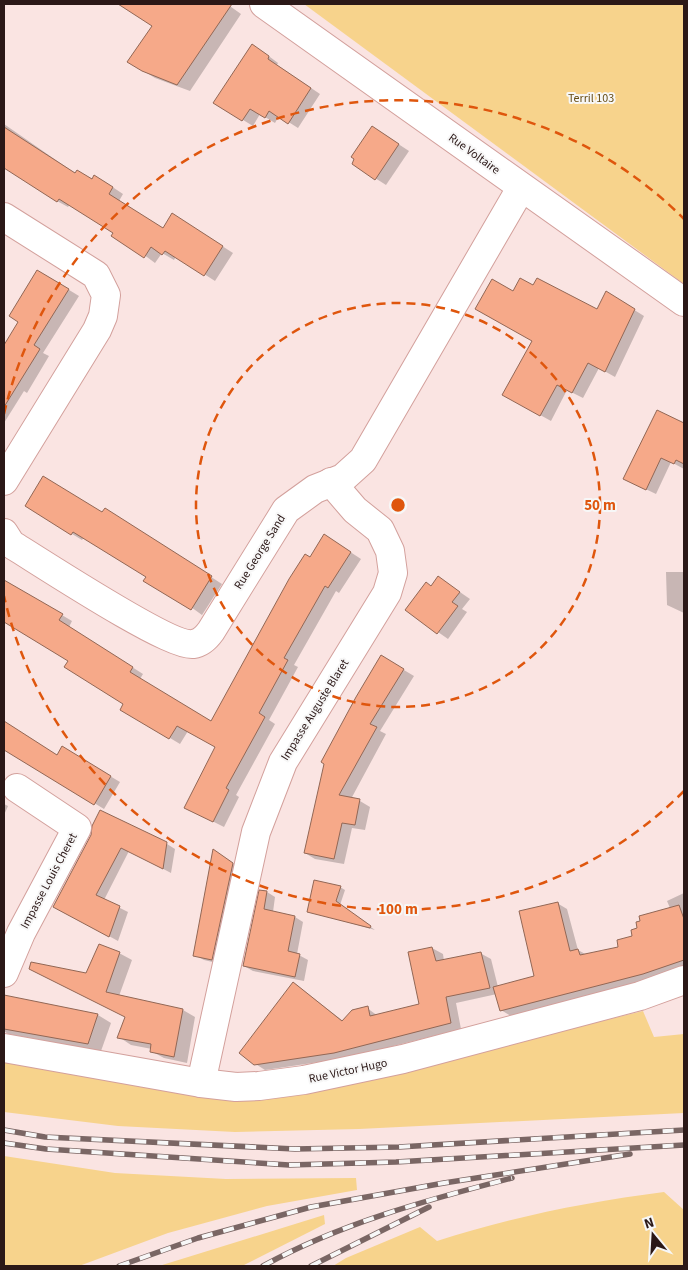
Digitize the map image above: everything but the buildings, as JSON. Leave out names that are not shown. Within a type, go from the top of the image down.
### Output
[{"type":"street","name":"Rue Voltaire","points":[[264,4],[684,302]]},
{"type":"street","name":"Rue George Sand","points":[[4,534],[11,544],[124,613],[175,641],[192,644],[203,641],[286,510],[315,489],[343,478],[363,460],[521,188]]},
{"type":"street","points":[[4,217],[96,274],[106,295],[103,316],[97,330],[4,481]]},
{"type":"street","name":"Impasse Auguste Blaret","points":[[201,1083],[256,832],[283,762],[387,593],[393,573],[390,552],[380,530],[355,510],[331,482]]},
{"type":"street","name":"Impasse Louis Cheret","points":[[4,973],[21,933],[77,828],[17,788]]},
{"type":"street","name":"Rue Victor Hugo","points":[[4,1048],[201,1083],[236,1087],[259,1086],[304,1080],[403,1059],[640,996],[684,980]]},
{"type":"green space","name":"Terril 103","points":[[304,4],[684,4],[684,284]]},
{"type":"green space","points":[[643,1011],[654,1037],[684,1034],[684,1113],[359,1129],[235,1132],[118,1126],[4,1112],[4,1059],[239,1101],[309,1092]]},
{"type":"green space","points":[[4,1156],[115,1173],[226,1179],[356,1178],[357,1190],[267,1206],[168,1233],[79,1266],[4,1266]]},
{"type":"green space","points":[[664,1192],[684,1210],[684,1266],[333,1266],[346,1258],[420,1227],[437,1241],[549,1211],[606,1200]]},
{"type":"green space","points":[[324,1215],[325,1224],[242,1266],[159,1266]]},
{"type":"railway","points":[[4,1130],[45,1137],[295,1149],[399,1147],[684,1130]]},
{"type":"railway","points":[[4,1143],[46,1149],[289,1165],[396,1162],[684,1145]]},
{"type":"railway","points":[[119,1266],[198,1238],[311,1207],[444,1183],[630,1154]]},
{"type":"railway","points":[[263,1266],[323,1237],[385,1214],[512,1178]]},
{"type":"railway","points":[[311,1266],[429,1207]]}]
